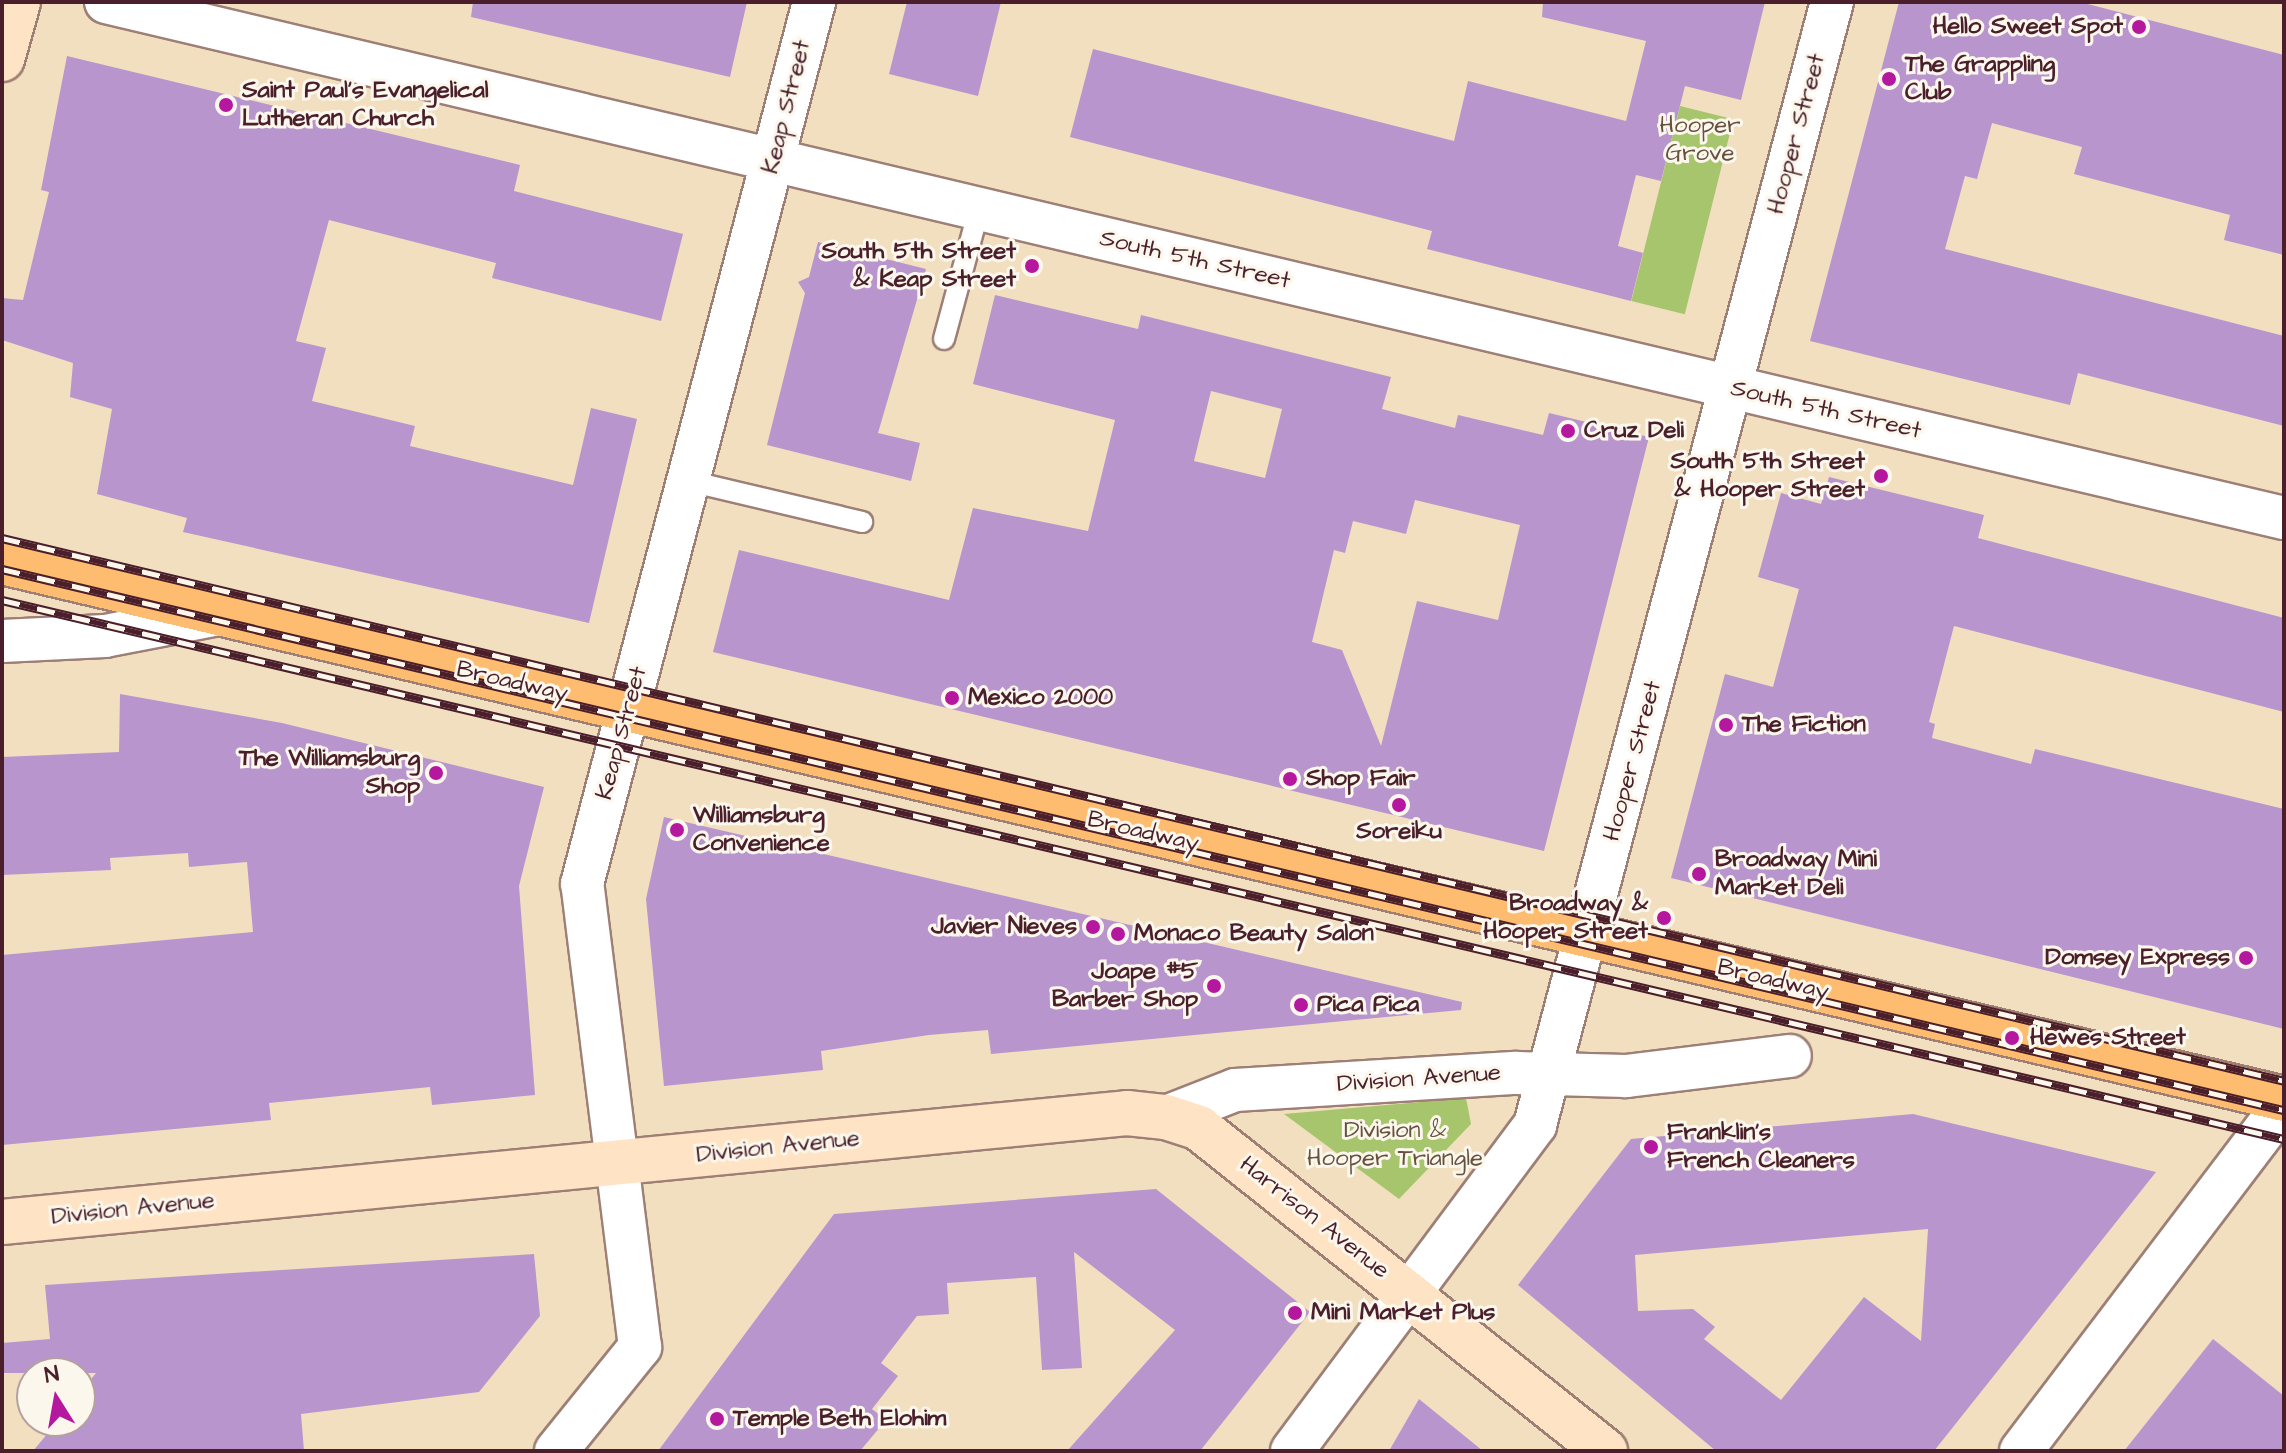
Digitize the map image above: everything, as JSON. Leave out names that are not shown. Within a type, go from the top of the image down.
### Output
[{"type":"main road","name":"Broadway","points":[[2,562],[2284,1102]]},
{"type":"street","points":[[2,59],[18,2]]},
{"type":"street","name":"South 5th Street","points":[[106,2],[2284,518]]},
{"type":"street","name":"Keap Street","points":[[556,1451],[640,1347],[582,884],[814,2]]},
{"type":"street","name":"Hooper Street","points":[[1292,1451],[1414,1296],[1535,1125],[1832,2]]},
{"type":"street","points":[[2,641],[105,636],[218,614]]},
{"type":"street","points":[[1550,1075],[1626,1076],[1790,1056]]},
{"type":"street","name":"Division Avenue","points":[[6,1227],[618,1161],[1127,1113],[1166,1117],[1235,1090],[1550,1075]]},
{"type":"street","points":[[2021,1451],[2284,1102]]},
{"type":"street","name":"Harrison Avenue","points":[[1166,1117],[1199,1128],[1605,1451]]},
{"type":"lane","points":[[944,339],[979,209]]},
{"type":"lane","points":[[689,481],[862,522]]},
{"type":"green space","name":"Hooper Grove","points":[[1680,106],[1733,119],[1685,314],[1631,301]]},
{"type":"green space","name":"Division & Hooper Triangle","points":[[1466,1098],[1471,1124],[1399,1199],[1284,1114]]},
{"type":"building","points":[[473,2],[747,2],[730,77],[471,17]]},
{"type":"building","points":[[907,2],[1001,2],[978,96],[889,74]]},
{"type":"building","points":[[1543,2],[1765,2],[1741,100],[1685,86],[1661,181],[1636,175],[1618,246],[1643,253],[1631,301],[1427,249],[1432,231],[1070,137],[1093,49],[1454,141],[1468,81],[1626,121],[1646,41],[1542,17]]},
{"type":"building","points":[[1899,2],[2080,2],[2284,55],[2284,255],[2224,240],[2230,215],[2074,174],[2082,147],[1992,123],[1977,179],[1965,176],[1945,249],[2284,336],[2284,426],[2078,373],[2070,405],[1810,341]]},
{"type":"building","points":[[67,56],[520,165],[514,191],[683,234],[661,321],[492,278],[496,263],[329,220],[296,341],[326,348],[312,401],[415,426],[410,446],[573,485],[591,408],[637,419],[589,623],[183,532],[187,518],[97,494],[112,409],[70,397],[73,363],[2,340],[2,298],[23,300],[49,192],[41,190]]},
{"type":"building","points":[[818,242],[926,269],[878,433],[920,443],[911,481],[767,445],[805,293],[798,282],[809,277]]},
{"type":"building","points":[[995,295],[1138,329],[1141,315],[1391,377],[1382,409],[1455,428],[1458,415],[1543,435],[1549,413],[1649,437],[1544,851],[713,652],[739,550],[949,600],[973,508],[1088,531],[1115,420],[973,384]],"holes":[[[1211,391],[1282,409],[1265,478],[1194,461]],[[1415,500],[1520,525],[1498,620],[1417,601],[1381,746],[1342,650],[1312,642],[1334,550],[1345,553],[1353,521],[1406,534]]]},
{"type":"building","points":[[1829,477],[1984,515],[1978,538],[2284,618],[2284,712],[1954,626],[1929,722],[1935,724],[1932,738],[2031,764],[2035,749],[2284,809],[2284,1029],[1671,878],[1725,674],[1773,687],[1799,589],[1758,577],[1781,493],[1821,504]]},
{"type":"building","points":[[120,694],[282,723],[544,787],[519,886],[535,1095],[432,1105],[430,1087],[269,1103],[271,1120],[2,1145],[2,955],[253,932],[247,862],[189,867],[188,853],[110,858],[111,870],[2,875],[2,757],[119,752]]},
{"type":"building","points":[[664,817],[1462,1002],[1461,1010],[991,1054],[988,1030],[929,1035],[821,1051],[823,1070],[664,1086],[646,899]]},
{"type":"building","points":[[1913,1114],[2156,1172],[1934,1451],[1716,1451],[1518,1285],[1631,1139]],"holes":[[[1928,1229],[1921,1341],[1864,1297],[1781,1400],[1704,1339],[1715,1327],[1693,1309],[1638,1311],[1635,1255]]]},
{"type":"building","points":[[1156,1189],[1310,1312],[1200,1451],[1067,1451],[1175,1330],[1074,1252],[1082,1368],[1042,1370],[1036,1277],[947,1283],[949,1314],[917,1316],[881,1363],[898,1376],[872,1409],[886,1420],[860,1451],[658,1451],[834,1214]]},
{"type":"building","points":[[534,1254],[540,1316],[479,1392],[301,1414],[304,1451],[33,1451],[45,1437],[96,1437],[96,1357],[16,1357],[16,1373],[2,1373],[2,1343],[50,1339],[45,1285]]},
{"type":"building","points":[[2213,1339],[2284,1396],[2284,1451],[2124,1451]]},
{"type":"building","points":[[1419,1399],[1483,1451],[1389,1451]]},
{"type":"railway","points":[[2,538],[2284,1081]]},
{"type":"railway","points":[[2,569],[2284,1110]]},
{"type":"railway","points":[[2,600],[2284,1139]]},
{"type":"place","name":"Hello Sweet Spot","points":[[2139,27]]},
{"type":"place","name":"The Grappling Club","points":[[1889,79]]},
{"type":"place","name":"Saint Paul's Evangelical Lutheran Church","points":[[226,105]]},
{"type":"place","name":"South 5th Street & Keap Street","points":[[1032,266]]},
{"type":"place","name":"Cruz Deli","points":[[1568,431]]},
{"type":"place","name":"South 5th Street & Hooper Street","points":[[1881,476]]},
{"type":"place","name":"Mexico 2000","points":[[952,698]]},
{"type":"place","name":"The Fiction","points":[[1726,725]]},
{"type":"place","name":"The Williamsburg Shop","points":[[436,773]]},
{"type":"place","name":"Shop Fair","points":[[1290,779]]},
{"type":"place","name":"Soreiku","points":[[1399,805]]},
{"type":"place","name":"Williamsburg Convenience","points":[[677,830]]},
{"type":"place","name":"Broadway Mini Market Deli","points":[[1699,874]]},
{"type":"place","name":"Broadway & Hooper Street","points":[[1664,918]]},
{"type":"place","name":"Javier Nieves","points":[[1093,927]]},
{"type":"place","name":"Monaco Beauty Salon","points":[[1118,934]]},
{"type":"place","name":"Domsey Express","points":[[2246,958]]},
{"type":"place","name":"Joape #5 Barber Shop","points":[[1214,986]]},
{"type":"place","name":"Pica Pica","points":[[1301,1005]]},
{"type":"place","name":"Hewes Street","points":[[2012,1038]]},
{"type":"place","name":"Franklin's French Cleaners","points":[[1651,1147]]},
{"type":"place","name":"Mini Market Plus","points":[[1295,1313]]},
{"type":"place","name":"Temple Beth Elohim","points":[[717,1419]]}]
